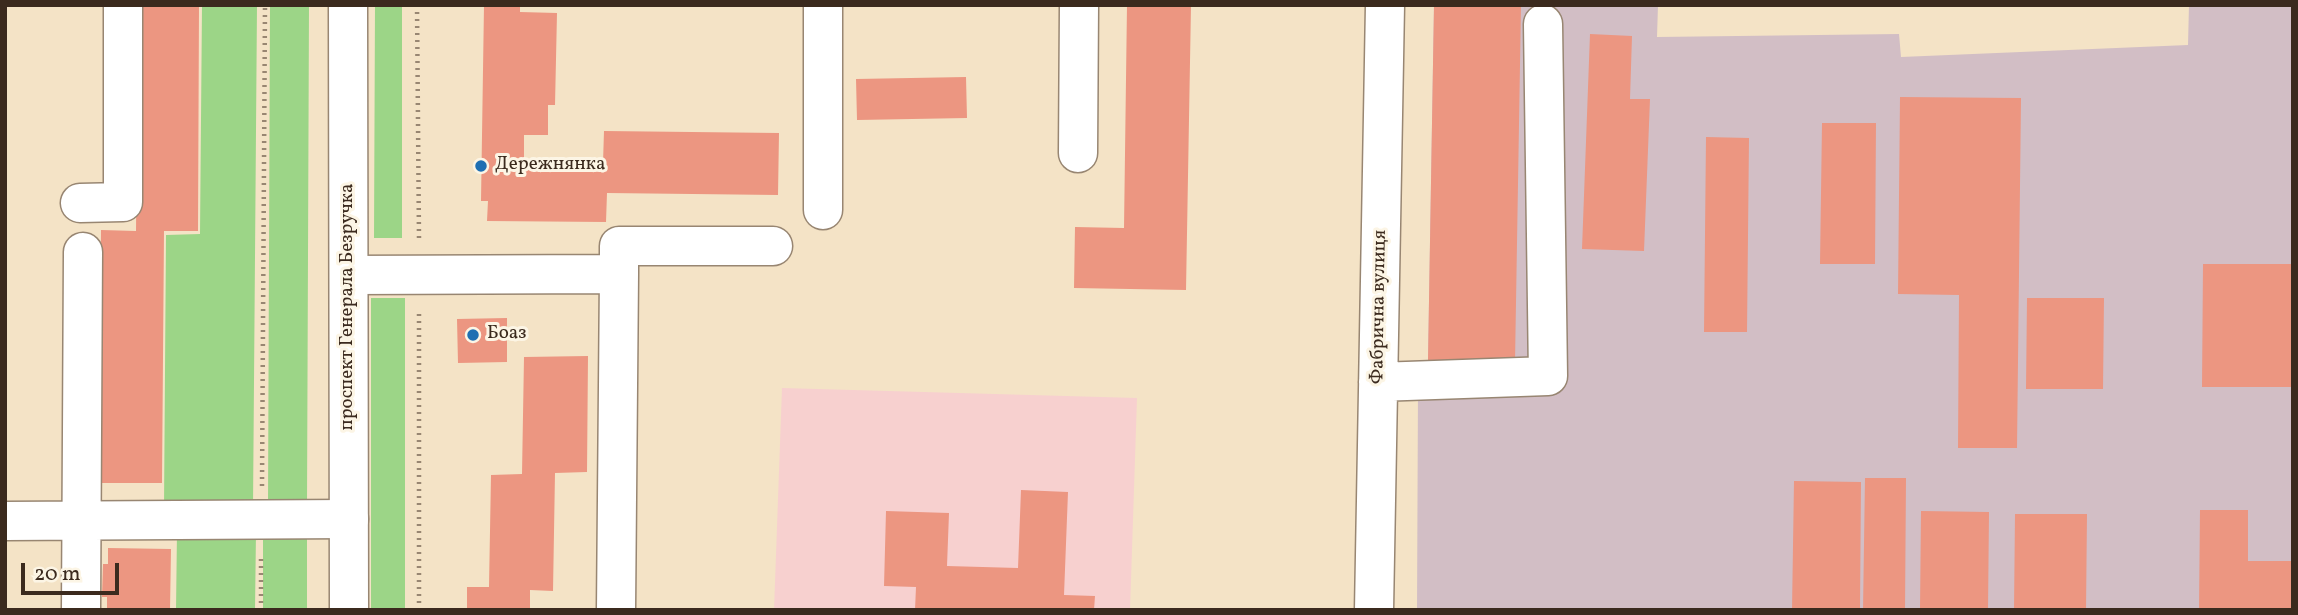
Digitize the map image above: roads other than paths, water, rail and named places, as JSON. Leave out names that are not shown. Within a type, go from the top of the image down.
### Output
[{"type":"main road","points":[[80,203],[123,202],[123,5]]},
{"type":"main road","name":"проспект Генерала Безручка","points":[[348,5],[349,610]]},
{"type":"main road","points":[[823,5],[823,211]]},
{"type":"main road","points":[[1078,153],[1079,5]]},
{"type":"main road","name":"Фабрична вулиця","points":[[1374,610],[1385,5]]},
{"type":"main road","points":[[1378,382],[1548,376],[1543,24]]},
{"type":"main road","points":[[616,610],[619,246],[773,246]]},
{"type":"main road","points":[[80,610],[82,252]]},
{"type":"main road","points":[[349,275],[619,274]]},
{"type":"main road","points":[[5,521],[349,519]]},
{"type":"place","name":"Дережнянка","points":[[481,166]]},
{"type":"place","name":"Боаз","points":[[473,335]]}]
